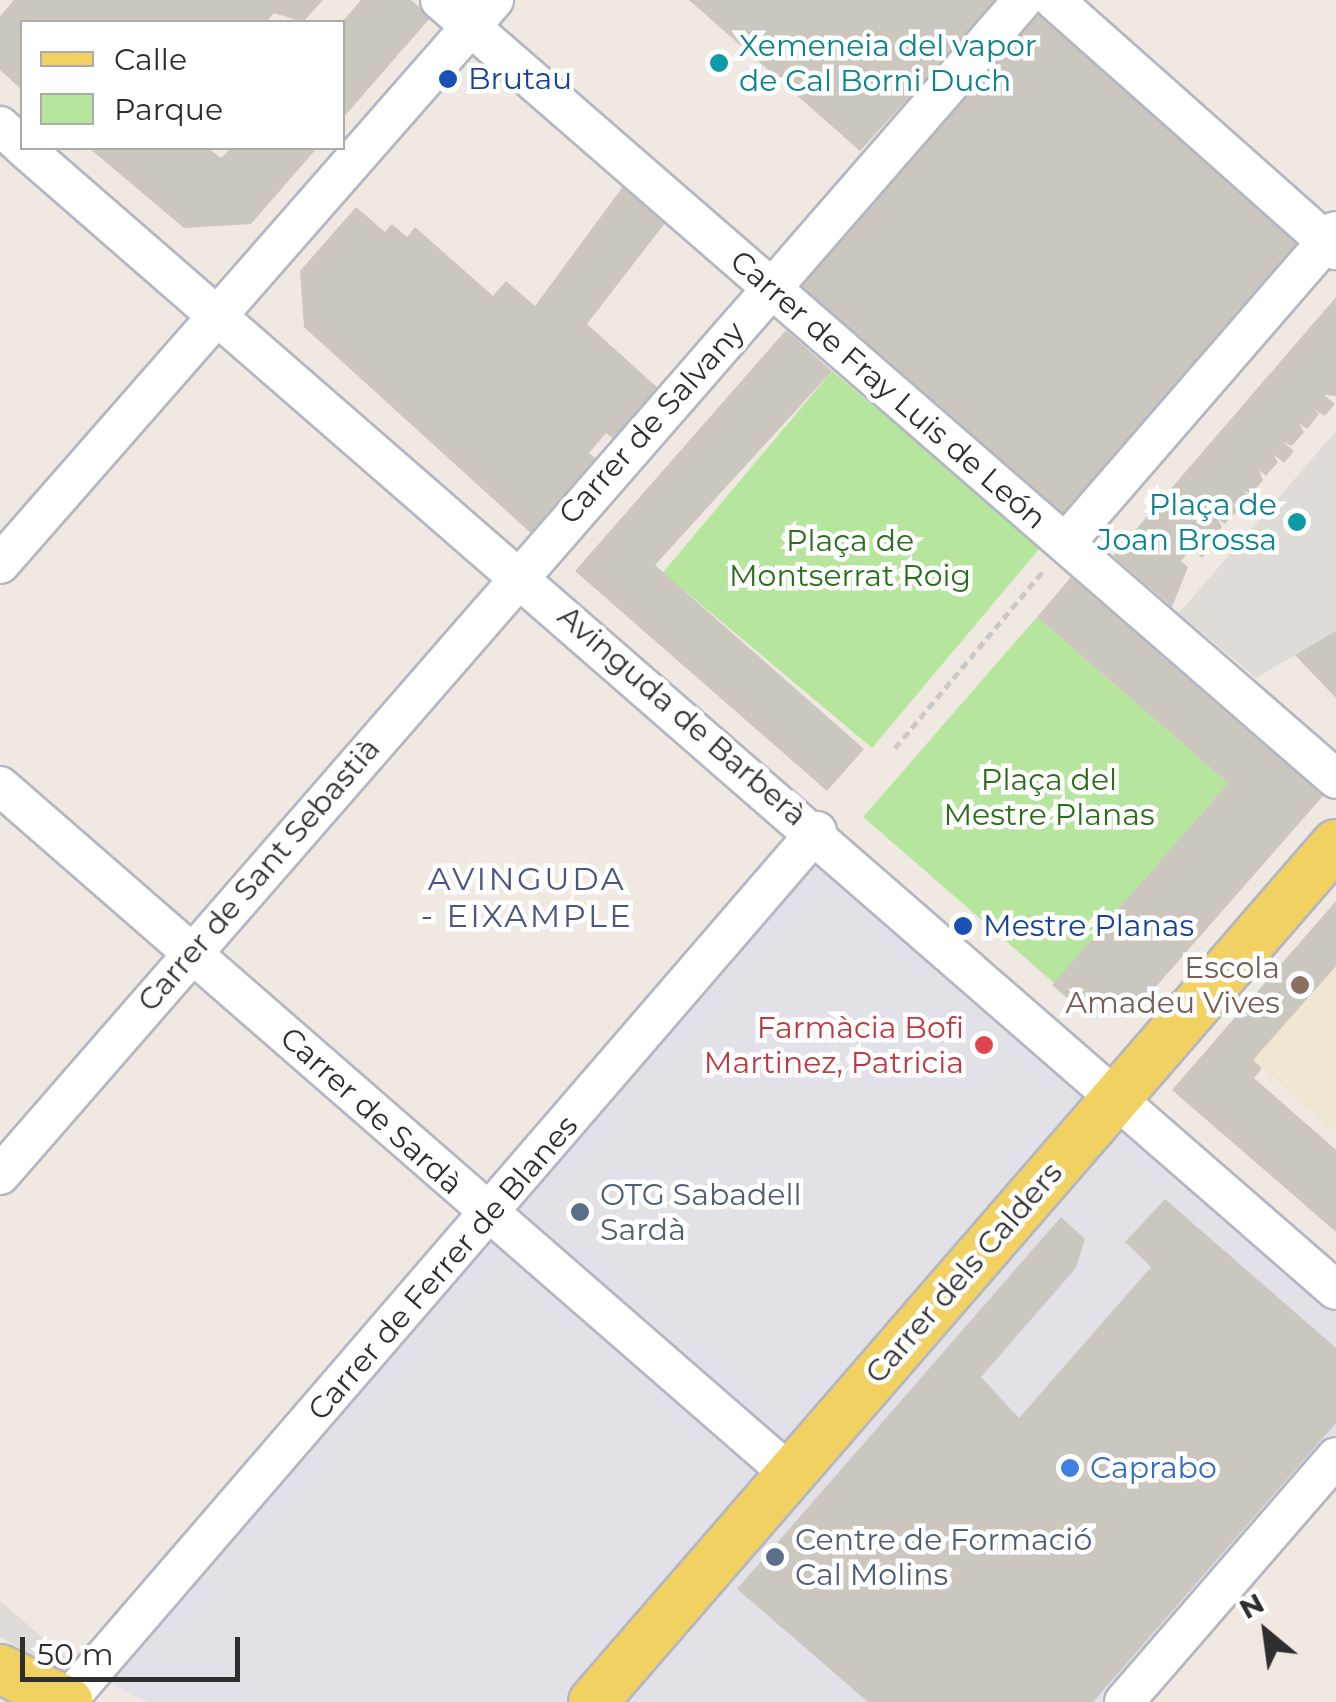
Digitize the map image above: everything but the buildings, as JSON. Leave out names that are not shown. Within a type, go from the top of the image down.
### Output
[{"type":"main road","name":"Carrer dels Calders","points":[[592,1702],[1336,844]]},
{"type":"main road","points":[[0,1669],[68,1702]]},
{"type":"street","name":"Carrer de Fray Luis de León","points":[[440,0],[482,14],[772,287],[1041,528],[1068,541],[1336,779]]},
{"type":"street","name":"Carrer de Salvany","points":[[517,575],[1023,0]]},
{"type":"street","points":[[1054,0],[1333,241],[1068,541]]},
{"type":"street","points":[[0,564],[482,14]]},
{"type":"street","name":"Avinguda de Barberà","points":[[0,126],[20,144]]},
{"type":"street","name":"Avinguda de Barberà","points":[[26,150],[817,831],[1336,1290]]},
{"type":"street","name":"Carrer de Sant Sebastià","points":[[0,1175],[517,575]]},
{"type":"street","name":"Carrer de Sardà","points":[[0,786],[789,1473]]},
{"type":"street","name":"Carrer de Ferrer de Blanes","points":[[68,1702],[490,1216],[817,831]]},
{"type":"street","points":[[1124,1702],[1336,1457]]},
{"type":"path","points":[[895,748],[1068,541]]},
{"type":"shaded area","name":"Plaça de Joan Brossa","points":[[1336,431],[1336,631],[1256,678],[1179,613]]},
{"type":"shaded area","points":[[817,862],[1336,1305],[1336,1441],[1108,1702],[148,1702],[101,1679]]},
{"type":"shaded area","name":"Escola Amadeu Vives","points":[[1336,901],[1336,1132],[1263,1069],[1213,1125],[1172,1090]]},
{"type":"shaded area","points":[[0,1601],[71,1662],[63,1671],[0,1637]]},
{"type":"green space","name":"Plaça de Montserrat Roig","points":[[832,371],[1041,546],[872,748],[663,572]]},
{"type":"green space","name":"Plaça del Mestre Planas","points":[[1037,617],[1228,783],[1054,983],[863,817]]},
{"type":"place","name":"Xemeneia del vapor de Cal Borni Duch","points":[[719,63]]},
{"type":"place","name":"Brutau","points":[[448,79]]},
{"type":"place","name":"Plaça de Joan Brossa","points":[[1297,522]]},
{"type":"place","name":"Mestre Planas","points":[[963,926]]},
{"type":"place","name":"Escola Amadeu Vives","points":[[1300,985]]},
{"type":"place","name":"Farmàcia Bofi Martinez, Patricia","points":[[984,1045]]},
{"type":"place","name":"OTG Sabadell Sardà","points":[[580,1212]]},
{"type":"place","name":"Caprabo","points":[[1070,1468]]},
{"type":"place","name":"Centre de Formació Cal Molins","points":[[775,1557]]},
{"type":"district","name":"AVINGUDA - EIXAMPLE","points":[[527,898]]}]
